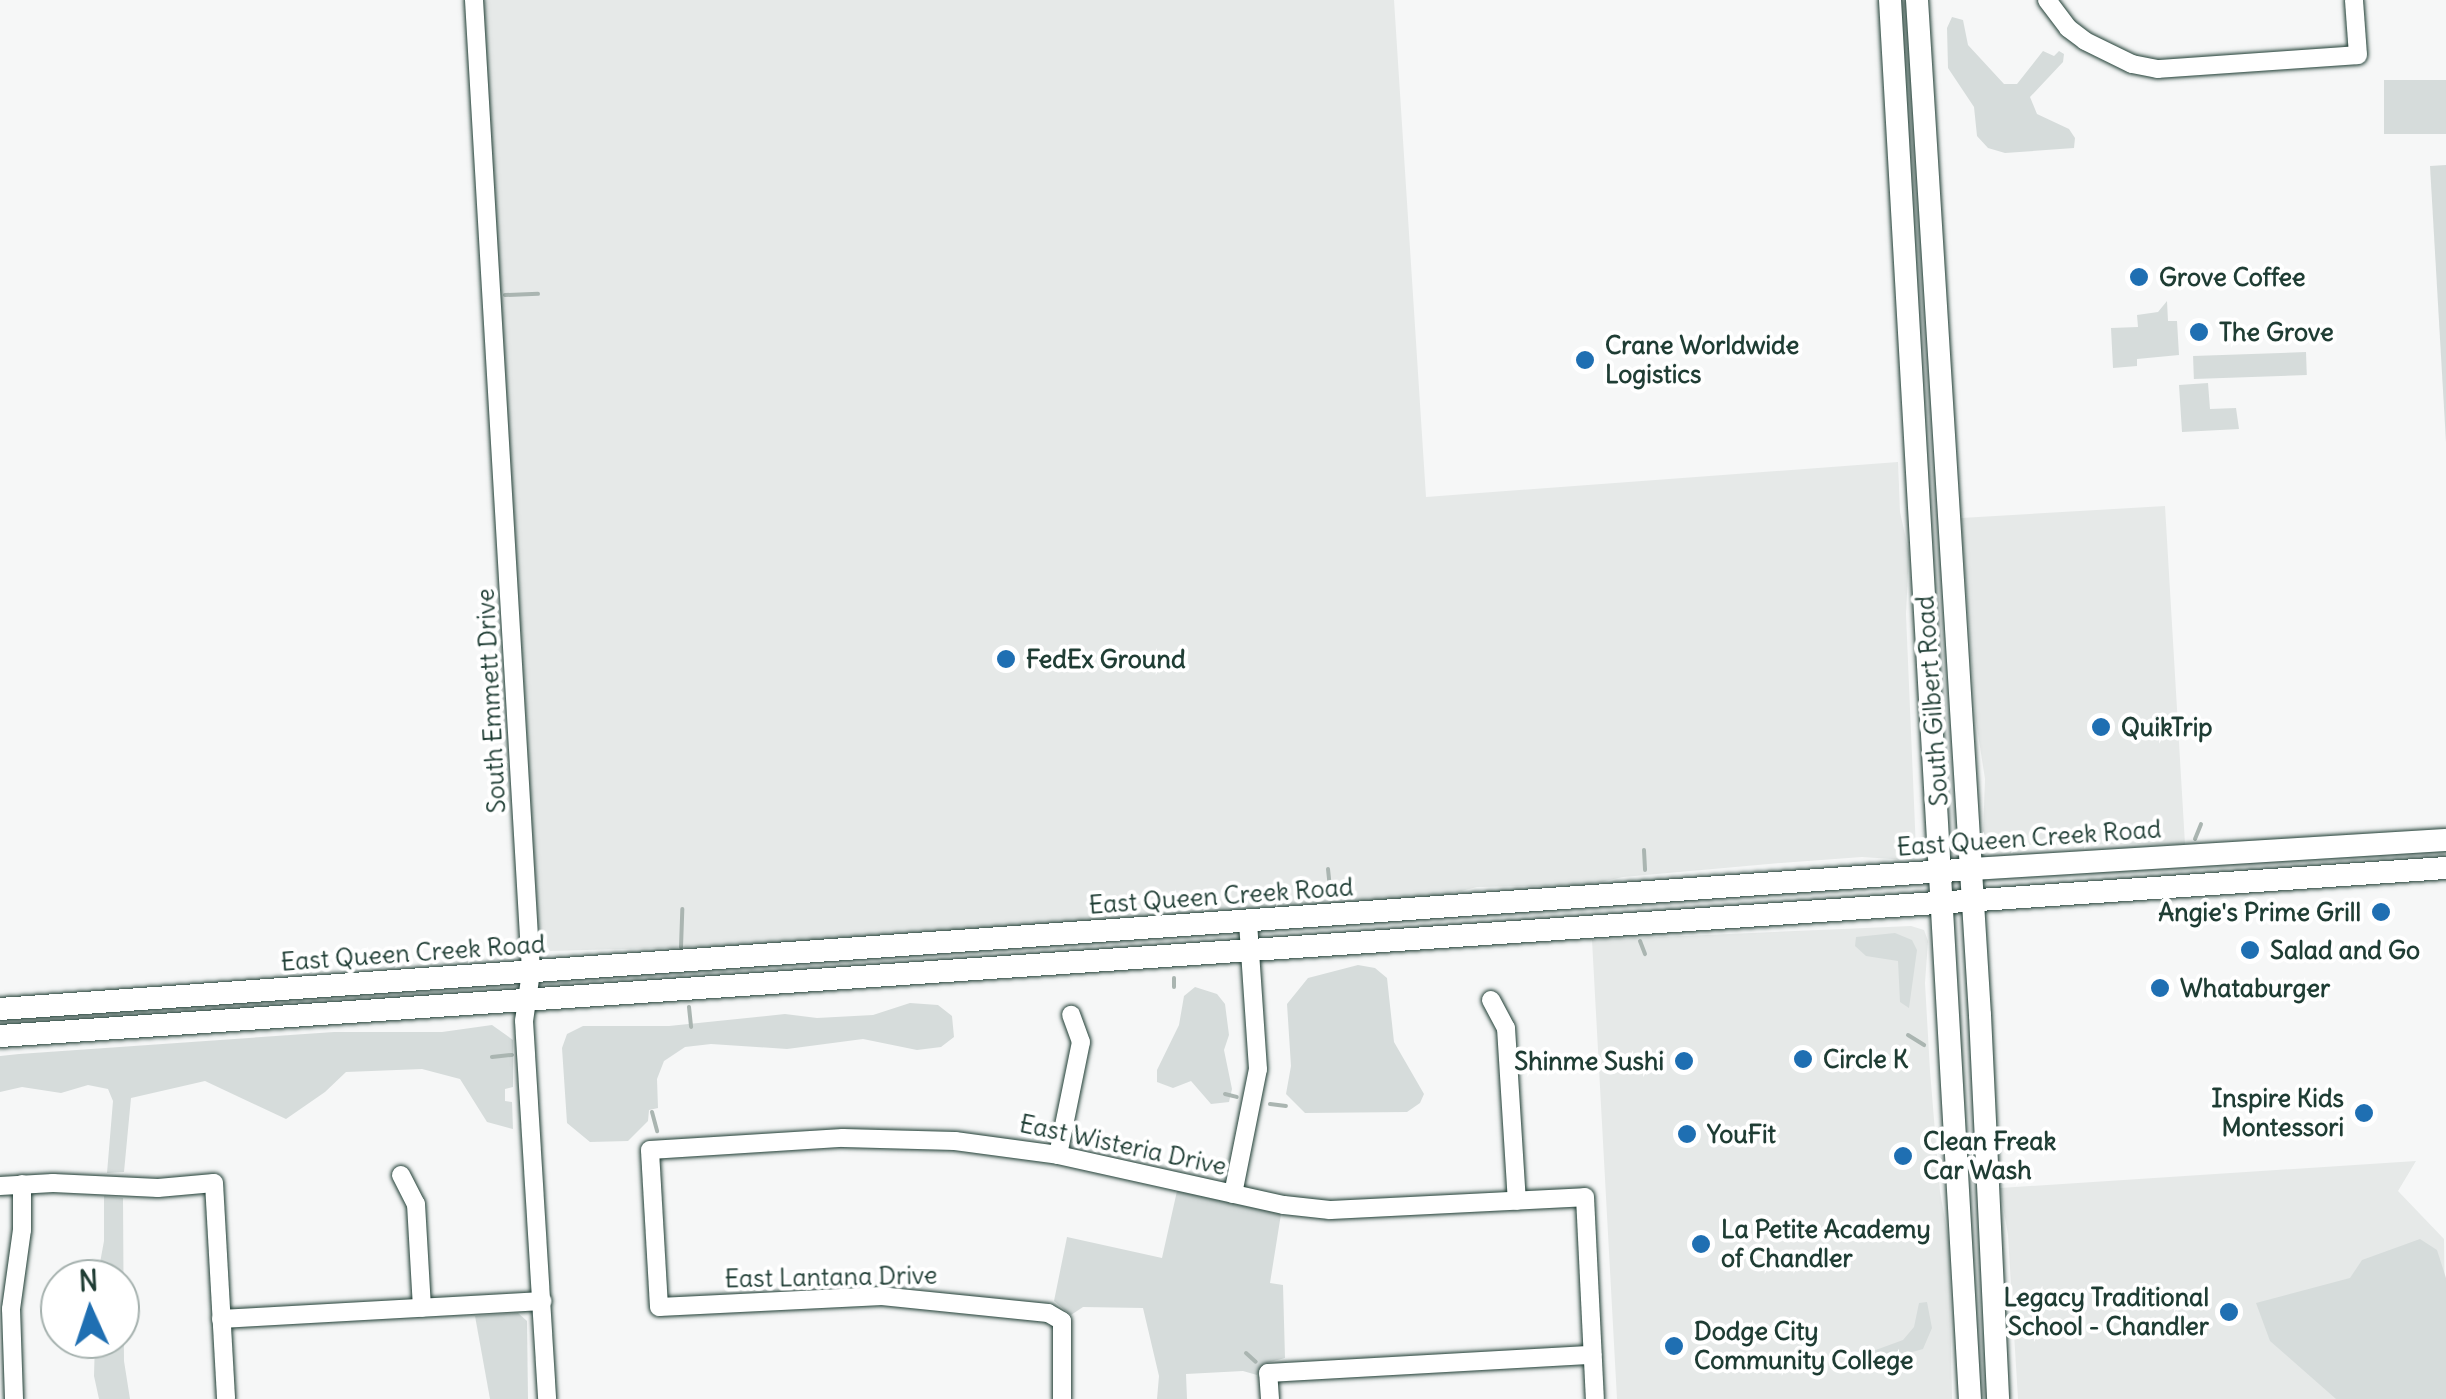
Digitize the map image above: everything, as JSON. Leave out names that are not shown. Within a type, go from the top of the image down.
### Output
[{"type":"main road","name":"South Gilbert Road","points":[[1890,0],[1970,1399]]},
{"type":"main road","name":"South Gilbert Road","points":[[1917,0],[1973,902],[1998,1399]]},
{"type":"main road","points":[[1900,193],[1929,191]]},
{"type":"main road","points":[[1921,532],[1949,531]]},
{"type":"main road","name":"East Queen Creek Road","points":[[0,1036],[1248,921],[1938,871],[2446,840]]},
{"type":"main road","name":"East Queen Creek Road","points":[[0,1008],[529,987],[1250,949],[2446,868]]},
{"type":"main road","points":[[1610,896],[1611,924]]},
{"type":"street","name":"South Emmett Drive","points":[[474,0],[529,987],[524,1021],[547,1399]]},
{"type":"street","points":[[2052,7],[2068,28],[2106,53],[2158,69],[2358,56],[2354,0]]},
{"type":"street","points":[[1232,1194],[1256,1089],[1248,921]]},
{"type":"street","points":[[1491,1000],[1506,1028],[1517,1201]]},
{"type":"street","points":[[1058,1155],[1082,1042],[1071,1015]]},
{"type":"street","name":"East Wisteria Drive","points":[[660,1308],[650,1150],[903,1138],[1058,1155],[1232,1194],[1330,1210],[1585,1196],[1593,1355]]},
{"type":"street","points":[[401,1175],[416,1204],[422,1308]]},
{"type":"street","points":[[0,1186],[158,1188],[214,1183],[226,1399]]},
{"type":"street","points":[[14,1399],[12,1309],[22,1230],[22,1184]]},
{"type":"street","name":"East Lantana Drive","points":[[660,1308],[882,1296],[990,1304],[1048,1314],[1062,1321],[1062,1399]]},
{"type":"street","points":[[221,1319],[542,1301]]},
{"type":"street","points":[[1270,1399],[1268,1373],[1593,1355],[1596,1399]]},
{"type":"shaded area","points":[[474,0],[1394,0],[1426,497],[1898,462],[1900,512],[1909,553],[1906,614],[1916,850],[1907,860],[1862,857],[1781,863],[1623,877],[1586,885],[1477,887],[1441,896],[731,946],[550,951],[539,939],[499,268],[490,264]]},
{"type":"shaded area","points":[[1952,17],[1963,20],[1968,45],[2004,84],[2017,84],[2043,51],[2054,56],[2059,51],[2064,54],[2063,62],[2030,97],[2037,114],[2069,129],[2075,138],[2074,148],[2005,153],[1988,148],[1977,136],[1974,107],[1948,68],[1947,28]]},
{"type":"shaded area","points":[[2384,80],[2446,80],[2446,134],[2384,134]]},
{"type":"shaded area","points":[[2446,165],[2446,442],[2430,166]]},
{"type":"shaded area","points":[[2167,301],[2168,321],[2177,321],[2179,355],[2137,359],[2137,366],[2113,368],[2111,328],[2138,327],[2137,315],[2158,312]]},
{"type":"shaded area","points":[[2306,352],[2307,375],[2194,379],[2193,356]]},
{"type":"shaded area","points":[[2208,383],[2210,409],[2236,408],[2239,429],[2182,432],[2179,385]]},
{"type":"shaded area","points":[[2165,506],[2185,844],[1988,845],[1983,835],[1985,779],[1976,721],[1961,518]]},
{"type":"shaded area","points":[[1911,926],[1924,930],[1928,941],[1925,983],[1930,1071],[1940,1192],[1949,1242],[1952,1399],[1617,1399],[1592,940]]},
{"type":"shaded area","points":[[1895,933],[1912,940],[1917,950],[1909,1008],[1900,1002],[1898,961],[1866,956],[1855,946],[1856,937]]},
{"type":"shaded area","points":[[1358,965],[1375,968],[1387,978],[1394,1042],[1424,1094],[1420,1103],[1407,1112],[1305,1113],[1286,1094],[1291,1066],[1287,1004],[1308,978]]},
{"type":"shaded area","points":[[1195,987],[1217,994],[1225,1004],[1229,1035],[1224,1050],[1232,1089],[1229,1102],[1211,1104],[1191,1081],[1173,1088],[1157,1082],[1157,1070],[1179,1025],[1184,996]]},
{"type":"shaded area","points":[[910,1003],[938,1005],[952,1016],[954,1037],[941,1047],[917,1050],[863,1039],[787,1049],[711,1044],[685,1047],[664,1061],[657,1079],[658,1108],[649,1110],[648,1121],[628,1141],[590,1142],[567,1123],[562,1048],[567,1034],[583,1026],[669,1026],[785,1014],[817,1018],[873,1015]]},
{"type":"shaded area","points":[[492,1025],[513,1040],[513,1087],[505,1089],[505,1101],[512,1102],[513,1129],[487,1122],[460,1079],[422,1069],[346,1072],[286,1119],[205,1081],[131,1098],[124,1172],[107,1173],[113,1101],[108,1089],[88,1085],[61,1093],[22,1087],[0,1092],[0,1056],[334,1032],[442,1032]]},
{"type":"shaded area","name":"Legacy Traditional School - Chandler","points":[[2416,1161],[2398,1191],[2444,1239],[2446,1399],[2018,1399],[2008,1235],[2000,1188]]},
{"type":"shaded area","points":[[1177,1191],[1281,1214],[1270,1283],[1283,1285],[1285,1358],[1263,1364],[1257,1375],[1243,1371],[1186,1374],[1187,1399],[1157,1399],[1159,1376],[1143,1308],[1083,1307],[1071,1315],[1054,1301],[1067,1237],[1162,1258]]},
{"type":"shaded area","points":[[104,1196],[123,1198],[123,1259],[101,1259]]},
{"type":"shaded area","points":[[2420,1239],[2437,1250],[2446,1278],[2446,1399],[2336,1399],[2270,1341],[2256,1303],[2350,1278],[2362,1260]]},
{"type":"shaded area","points":[[1927,1302],[1932,1328],[1923,1349],[1874,1363],[1873,1351],[1903,1340],[1914,1327],[1919,1303]]},
{"type":"shaded area","points":[[518,1313],[527,1321],[528,1399],[490,1399],[475,1316]]},
{"type":"shaded area","points":[[94,1359],[124,1359],[130,1399],[99,1399]]},
{"type":"waterway","points":[[505,295],[538,294]]},
{"type":"waterway","points":[[2195,839],[2201,824]]},
{"type":"waterway","points":[[1644,850],[1645,870]]},
{"type":"waterway","points":[[1328,869],[1331,898]]},
{"type":"waterway","points":[[681,947],[682,909]]},
{"type":"waterway","points":[[1640,941],[1645,954]]},
{"type":"waterway","points":[[1174,978],[1174,987]]},
{"type":"waterway","points":[[689,1007],[691,1027]]},
{"type":"waterway","points":[[1908,1035],[1924,1045]]},
{"type":"waterway","points":[[492,1057],[512,1055]]},
{"type":"waterway","points":[[1225,1094],[1237,1097]]},
{"type":"waterway","points":[[1270,1104],[1286,1106]]},
{"type":"waterway","points":[[652,1112],[657,1131]]},
{"type":"waterway","points":[[1246,1353],[1256,1362]]},
{"type":"place","name":"Grove Coffee","points":[[2139,277]]},
{"type":"place","name":"The Grove","points":[[2199,332]]},
{"type":"place","name":"Crane Worldwide Logistics","points":[[1585,360]]},
{"type":"place","name":"FedEx Ground","points":[[1006,659]]},
{"type":"place","name":"QuikTrip","points":[[2101,727]]},
{"type":"place","name":"Angie's Prime Grill","points":[[2381,912]]},
{"type":"place","name":"Salad and Go","points":[[2250,950]]},
{"type":"place","name":"Whataburger","points":[[2160,988]]},
{"type":"place","name":"Circle K","points":[[1803,1059]]},
{"type":"place","name":"Shinme Sushi","points":[[1684,1061]]},
{"type":"place","name":"Inspire Kids Montessori","points":[[2364,1113]]},
{"type":"place","name":"YouFit","points":[[1687,1134]]},
{"type":"place","name":"Clean Freak Car Wash","points":[[1903,1156]]},
{"type":"place","name":"La Petite Academy of Chandler","points":[[1701,1244]]},
{"type":"place","name":"Legacy Traditional School - Chandler","points":[[2229,1312]]},
{"type":"place","name":"Dodge City Community College","points":[[1674,1346]]}]
